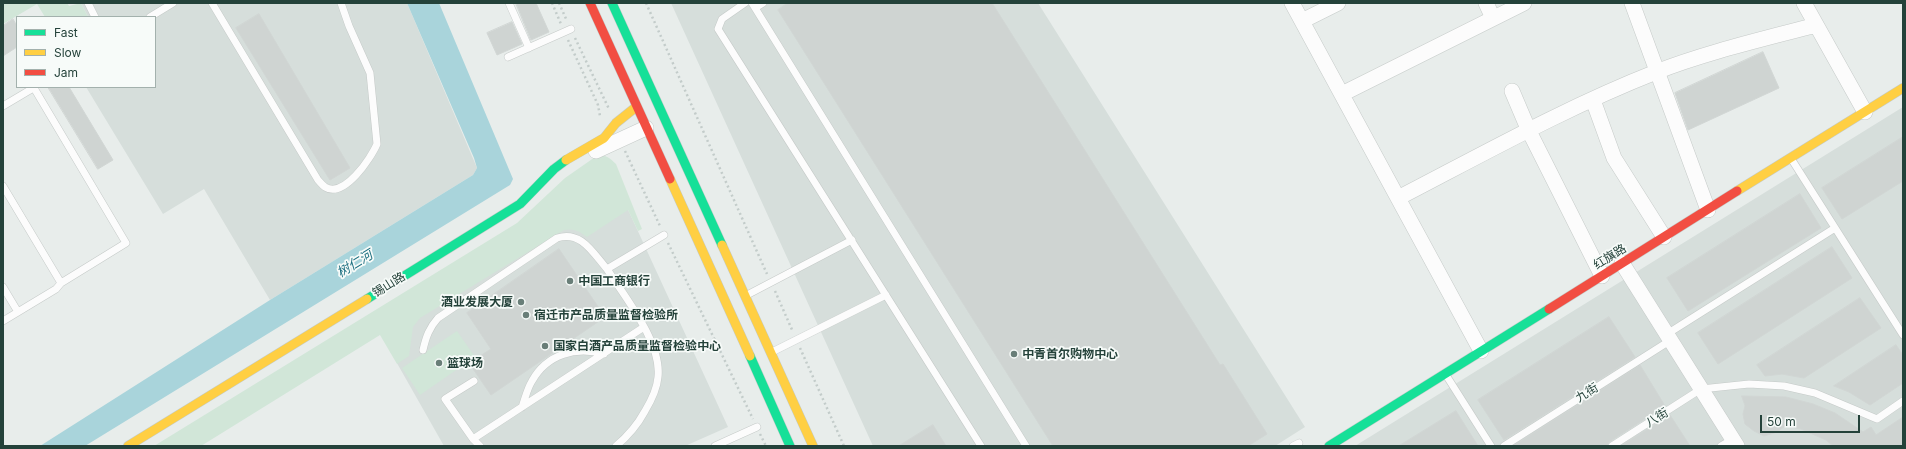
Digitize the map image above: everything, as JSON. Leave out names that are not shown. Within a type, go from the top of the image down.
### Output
[{"type":"main road","points":[[590,3],[646,128],[737,301],[771,353],[813,446]]},
{"type":"main road","points":[[612,3],[737,301],[790,446]]},
{"type":"main road","name":"红旗路","points":[[1329,446],[1903,88]]},
{"type":"main road","name":"锡山路","points":[[128,446],[520,204],[554,169],[574,155],[604,138],[616,123],[636,107]]},
{"type":"street","points":[[1292,3],[1481,351]]},
{"type":"street","points":[[1302,21],[1338,3]]},
{"type":"street","points":[[1486,3],[1494,18]]},
{"type":"street","points":[[1342,94],[1524,3]]},
{"type":"street","points":[[1632,3],[1708,210]]},
{"type":"street","points":[[1804,3],[1865,112]]},
{"type":"street","points":[[1398,198],[1529,131],[1593,100],[1657,72],[1750,42],[1816,25]]},
{"type":"street","points":[[1512,91],[1529,131],[1602,276]]},
{"type":"street","points":[[1593,100],[1614,158],[1664,237]]},
{"type":"street","name":"锡山路","points":[[143,446],[524,210],[555,178],[576,161],[646,128]]},
{"type":"street","points":[[1622,263],[1702,389],[1730,444]]},
{"type":"lane","points":[[88,3],[94,16]]},
{"type":"lane","points":[[152,16],[173,3]]},
{"type":"lane","points":[[212,3],[318,180],[325,187],[331,189],[344,185],[354,176],[373,154],[377,144],[370,73],[349,26],[341,3]]},
{"type":"lane","points":[[509,3],[529,48]]},
{"type":"lane","points":[[745,3],[722,19],[718,29],[982,446]]},
{"type":"lane","points":[[763,3],[753,6],[1026,446]]},
{"type":"lane","points":[[508,57],[568,30]]},
{"type":"lane","points":[[3,106],[32,88]]},
{"type":"lane","points":[[3,321],[56,289],[61,283],[126,243],[35,88]]},
{"type":"lane","points":[[1791,158],[1903,335]]},
{"type":"lane","points":[[3,186],[61,283]]},
{"type":"lane","name":"九街","points":[[1504,446],[1835,228]]},
{"type":"lane","points":[[607,268],[664,235]]},
{"type":"lane","points":[[423,350],[427,334],[431,326],[438,318],[557,238],[573,236],[583,242],[607,268],[644,328],[657,360],[658,378],[651,402],[641,418],[624,439],[616,446]]},
{"type":"lane","points":[[737,301],[772,284],[852,240]]},
{"type":"lane","points":[[3,287],[18,312]]},
{"type":"lane","points":[[771,353],[886,295]]},
{"type":"lane","points":[[473,440],[644,328]]},
{"type":"lane","points":[[522,407],[531,382],[548,363],[569,351],[590,350],[604,354]]},
{"type":"lane","points":[[1445,373],[1491,446]]},
{"type":"lane","points":[[474,380],[445,400],[473,440],[480,446]]},
{"type":"lane","points":[[1702,389],[1749,384],[1784,386],[1814,393],[1877,418],[1903,401]]},
{"type":"lane","name":"八街","points":[[1612,446],[1702,389]]},
{"type":"lane","points":[[715,446],[757,427]]},
{"type":"path","points":[[552,3],[568,30],[598,104],[600,114],[598,122]]},
{"type":"path","points":[[646,3],[844,446]]},
{"type":"shaded area","points":[[81,3],[407,3],[477,168],[473,175],[270,300],[204,189],[163,214],[87,88],[156,88],[156,16],[88,16]]},
{"type":"shaded area","points":[[671,3],[1038,3],[1305,427],[1275,446],[873,446]]},
{"type":"shaded area","points":[[1903,107],[1903,446],[1355,446]]},
{"type":"shaded area","name":"酒业发展大厦","points":[[619,190],[728,427],[685,446],[444,446],[381,335]]},
{"type":"green space","points":[[3,3],[67,3],[69,6],[81,3],[88,16],[44,16],[37,4],[3,24]]},
{"type":"green space","points":[[598,155],[608,157],[616,164],[642,229],[638,231],[628,210],[587,237],[576,230],[564,230],[420,318],[413,327],[409,356],[397,364],[380,335],[201,446],[154,446],[517,223],[565,178]]},
{"type":"green space","name":"篮球场","points":[[457,331],[475,357],[420,395],[402,368]]},
{"type":"water","name":"树仁河","points":[[407,3],[439,3],[513,179],[510,185],[85,446],[40,446],[270,300],[473,175],[477,168],[474,158]]},
{"type":"building","points":[[516,3],[536,3],[549,32],[531,40]]},
{"type":"building","points":[[788,3],[992,3],[1220,365],[1223,364],[1267,434],[1248,446],[1053,446],[778,10]]},
{"type":"building","points":[[259,14],[350,168],[330,180],[236,28]]},
{"type":"building","points":[[13,19],[16,24],[16,48],[3,56],[3,26]]},
{"type":"building","points":[[512,22],[522,44],[497,55],[487,33]]},
{"type":"building","points":[[1763,52],[1779,88],[1688,130],[1675,93]]},
{"type":"building","points":[[49,88],[70,88],[113,160],[98,169]]},
{"type":"building","points":[[1903,137],[1903,181],[1842,219],[1822,188]]},
{"type":"building","points":[[1800,194],[1821,228],[1688,311],[1667,278]]},
{"type":"building","points":[[1832,247],[1852,278],[1718,364],[1698,333]]},
{"type":"building","points":[[559,249],[605,317],[491,395],[469,363],[491,349],[467,313]]},
{"type":"building","points":[[1860,298],[1881,328],[1804,378],[1782,374],[1765,376],[1757,365]]},
{"type":"building","points":[[1609,317],[1635,357],[1504,440],[1478,400]]},
{"type":"building","points":[[1896,345],[1903,355],[1903,383],[1870,405],[1849,392],[1834,386]]},
{"type":"building","points":[[1640,365],[1665,406],[1609,442],[1607,446],[1513,446]]},
{"type":"building","points":[[1742,396],[1786,397],[1813,404],[1835,413],[1863,432],[1871,427],[1876,435],[1903,417],[1903,446],[1833,446],[1826,440],[1801,429],[1785,426],[1777,432],[1764,436],[1745,424],[1743,414],[1745,406]]},
{"type":"building","points":[[1456,411],[1478,446],[1399,446]]},
{"type":"building","points":[[1670,415],[1690,446],[1621,446]]},
{"type":"building","points":[[933,425],[946,446],[899,446]]},
{"type":"traffic: fast","points":[[612,3],[722,245]]},
{"type":"traffic: fast","points":[[367,299],[520,204],[554,169],[566,160]]},
{"type":"traffic: fast","points":[[1329,446],[1549,309]]},
{"type":"traffic: fast","points":[[750,356],[790,446]]},
{"type":"traffic: slow","points":[[1737,191],[1903,88]]},
{"type":"traffic: slow","points":[[566,160],[604,138],[616,123],[636,107]]},
{"type":"traffic: slow","points":[[670,179],[750,356]]},
{"type":"traffic: slow","points":[[722,245],[813,446]]},
{"type":"traffic: slow","points":[[128,446],[367,299]]},
{"type":"traffic: jam","points":[[590,3],[670,179]]},
{"type":"traffic: jam","points":[[1549,309],[1737,191]]},
{"type":"place","name":"中国工商银行","points":[[570,281]]},
{"type":"place","name":"酒业发展大厦","points":[[521,302]]},
{"type":"place","name":"宿迁市产品质量监督检验所","points":[[526,315]]},
{"type":"place","name":"国家白酒产品质量监督检验中心","points":[[545,346]]},
{"type":"place","name":"中青首尔购物中心","points":[[1014,354]]},
{"type":"place","name":"篮球场","points":[[439,363]]}]
